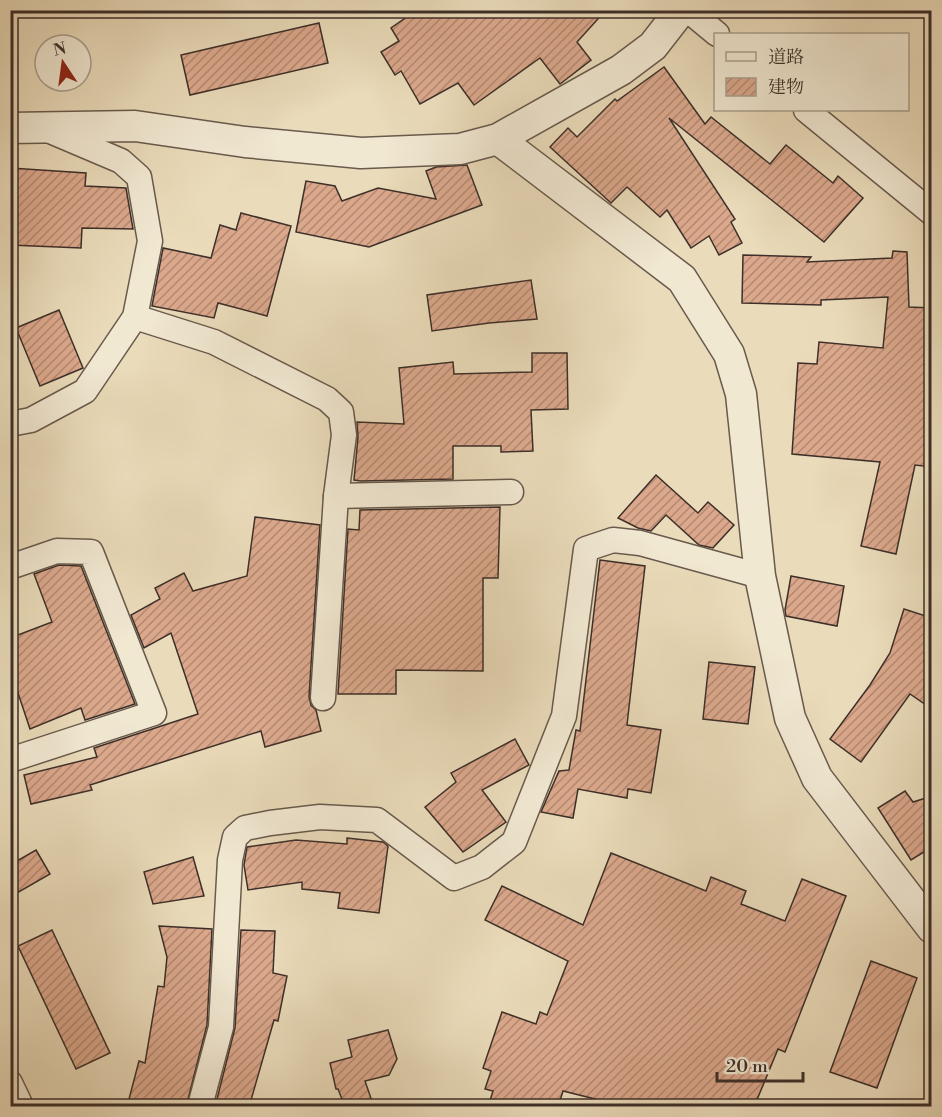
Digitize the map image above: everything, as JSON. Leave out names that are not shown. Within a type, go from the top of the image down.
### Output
[{"type":"street","points":[[10,128],[135,126],[245,142],[361,153],[460,149],[498,139],[621,70],[653,46],[681,10]]},
{"type":"street","points":[[688,10],[716,33]]},
{"type":"street","points":[[807,111],[932,213]]},
{"type":"street","points":[[10,424],[31,420],[85,392],[135,317],[150,241],[139,177],[121,161],[45,128]]},
{"type":"street","points":[[498,139],[682,279],[729,354],[741,394],[760,576],[790,718],[817,778],[932,928]]},
{"type":"street","points":[[135,317],[214,342],[327,399],[341,412],[344,435],[336,496],[323,698]]},
{"type":"street","points":[[336,496],[511,492]]},
{"type":"street","points":[[200,1107],[221,1027],[230,860],[235,837],[245,828],[320,817],[377,820],[454,878],[482,867],[514,842],[564,716],[586,549],[613,540],[640,543],[760,576]]},
{"type":"street","points":[[10,567],[57,551],[91,552],[154,713],[10,760]]},
{"type":"street","points":[[10,1083],[21,1107]]},
{"type":"building","points":[[417,10],[606,10],[577,42],[591,60],[560,84],[540,58],[474,105],[458,83],[420,104],[401,71],[395,75],[381,52],[399,41],[391,28]]},
{"type":"building","points":[[319,23],[328,63],[190,95],[181,55]]},
{"type":"building","points":[[664,67],[705,124],[711,117],[770,164],[786,145],[833,183],[838,176],[863,198],[824,242],[669,118],[735,219],[731,222],[742,243],[719,255],[709,236],[691,248],[667,210],[660,217],[627,187],[611,203],[550,147],[568,128],[577,137],[615,99],[617,101]]},
{"type":"building","points":[[467,165],[482,205],[369,247],[296,232],[306,181],[335,186],[342,201],[378,188],[436,199],[426,171],[436,167]]},
{"type":"building","points":[[10,168],[86,173],[85,186],[126,188],[133,229],[82,228],[81,248],[10,245]]},
{"type":"building","points":[[241,213],[291,226],[267,316],[218,303],[214,318],[152,306],[163,248],[211,258],[220,225],[236,230]]},
{"type":"building","points":[[893,251],[907,252],[909,307],[932,308],[932,467],[915,465],[896,554],[861,546],[880,462],[792,454],[798,363],[817,364],[819,342],[883,348],[888,297],[821,300],[821,305],[742,303],[743,255],[811,257],[807,262],[892,258]]},
{"type":"building","points":[[531,280],[537,319],[432,331],[427,295]]},
{"type":"building","points":[[59,310],[83,368],[40,386],[16,328]]},
{"type":"building","points":[[532,353],[567,353],[568,409],[531,410],[533,451],[501,452],[501,446],[453,446],[453,479],[354,480],[357,422],[404,424],[399,368],[453,362],[454,374],[532,372]]},
{"type":"building","points":[[656,475],[698,513],[708,502],[734,525],[713,548],[699,545],[666,515],[651,531],[638,528],[618,518]]},
{"type":"building","points":[[500,507],[498,578],[483,578],[483,671],[396,670],[396,694],[338,694],[348,529],[359,530],[360,510]]},
{"type":"building","points":[[255,517],[320,525],[309,697],[311,705],[316,710],[321,731],[265,747],[261,731],[90,785],[92,790],[31,804],[24,775],[97,757],[94,748],[198,714],[171,633],[144,648],[131,615],[160,599],[155,588],[184,573],[193,591],[247,576]]},
{"type":"building","points":[[600,560],[645,566],[627,725],[661,730],[651,793],[628,789],[627,798],[578,789],[573,818],[541,812],[559,771],[569,770],[576,730],[580,731]]},
{"type":"building","points":[[59,565],[81,566],[135,704],[85,720],[81,708],[30,729],[10,669],[10,638],[52,622],[34,574]]},
{"type":"building","points":[[791,576],[844,586],[837,626],[786,616]]},
{"type":"building","points":[[904,609],[932,618],[932,709],[910,694],[861,762],[830,739],[870,685],[890,653]]},
{"type":"building","points":[[709,662],[755,667],[748,724],[703,719]]},
{"type":"building","points":[[515,739],[529,765],[482,790],[506,822],[463,852],[425,807],[456,782],[451,773]]},
{"type":"building","points":[[905,791],[913,802],[932,796],[932,847],[911,860],[878,808]]},
{"type":"building","points":[[347,838],[383,842],[388,846],[379,913],[338,908],[340,893],[302,889],[302,882],[248,890],[244,865],[247,847],[296,840],[347,844]]},
{"type":"building","points":[[36,850],[50,874],[10,897],[10,865]]},
{"type":"building","points":[[611,853],[706,891],[711,877],[746,891],[741,904],[785,921],[802,879],[846,896],[785,1052],[778,1049],[754,1107],[627,1107],[563,1091],[558,1107],[488,1107],[493,1091],[485,1089],[491,1071],[483,1068],[502,1012],[536,1024],[540,1012],[547,1015],[568,961],[485,920],[502,886],[583,925]]},
{"type":"building","points":[[193,857],[204,896],[153,904],[144,872]]},
{"type":"building","points":[[159,926],[212,929],[207,1025],[186,1107],[156,1107],[129,1099],[139,1061],[145,1063],[158,986],[164,987],[167,957]]},
{"type":"building","points":[[52,930],[110,1053],[76,1069],[18,946]]},
{"type":"building","points":[[241,930],[275,931],[273,973],[287,976],[278,1021],[274,1020],[249,1107],[215,1107],[235,1028]]},
{"type":"building","points":[[871,961],[917,978],[877,1088],[830,1072]]},
{"type":"building","points":[[388,1030],[397,1059],[389,1075],[365,1081],[374,1107],[345,1107],[336,1089],[330,1063],[352,1057],[348,1040]]}]
